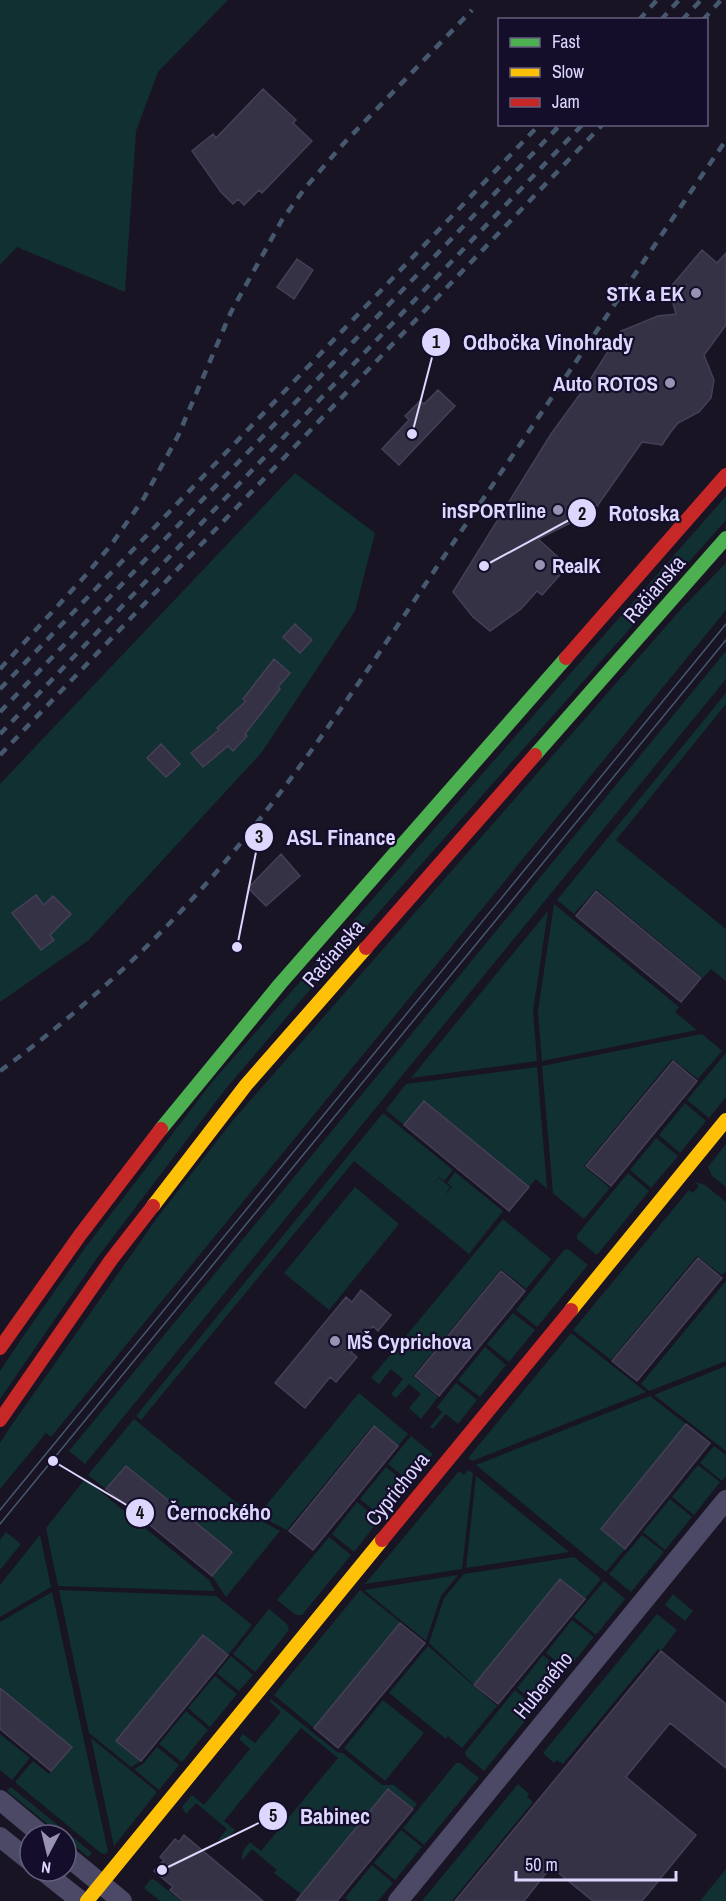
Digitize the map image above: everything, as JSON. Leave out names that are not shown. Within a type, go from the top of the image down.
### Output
[{"type":"main road","name":"Račianska","points":[[0,1348],[80,1235],[181,1102],[280,984],[726,475]]},
{"type":"main road","name":"Račianska","points":[[0,1420],[111,1260],[246,1085],[726,538]]},
{"type":"main road","name":"Cyprichova","points":[[87,1901],[726,1120]]},
{"type":"street","name":"Hubeného","points":[[398,1901],[726,1500]]},
{"type":"street","points":[[0,1800],[28,1823]]},
{"type":"street","points":[[0,1837],[18,1851]]},
{"type":"street","points":[[78,1865],[122,1901]]},
{"type":"street","points":[[58,1883],[81,1901]]},
{"type":"green space","points":[[0,0],[228,0],[158,72],[136,131],[125,292],[17,247],[0,265]]},
{"type":"green space","points":[[295,473],[375,533],[355,611],[262,752],[89,940],[0,1002],[0,784]]},
{"type":"green space","points":[[726,496],[726,520],[302,999],[224,1091],[97,1258],[0,1399],[0,1371],[24,1335],[85,1248],[212,1082]]},
{"type":"green space","points":[[726,563],[726,610],[51,1437],[46,1433],[0,1489],[0,1443],[157,1218],[234,1119],[682,608]]},
{"type":"green space","points":[[726,651],[726,679],[85,1464],[69,1451]]},
{"type":"green space","points":[[726,693],[726,704],[616,840],[726,929],[726,981],[711,969],[703,978],[596,889],[574,914],[557,900]]},
{"type":"green space","points":[[554,904],[679,1007],[675,1012],[697,1030],[542,1061],[538,1011]]},
{"type":"green space","points":[[548,911],[533,1011],[537,1061],[411,1078]]},
{"type":"green space","points":[[702,1034],[722,1051],[698,1079],[672,1059],[584,1166],[610,1188],[584,1219],[553,1193],[542,1066]]},
{"type":"green space","points":[[726,1053],[726,1097],[709,1118],[687,1100]]},
{"type":"green space","points":[[537,1067],[547,1189],[536,1179],[529,1187],[425,1101],[404,1125],[386,1110],[406,1084]]},
{"type":"green space","points":[[685,1103],[706,1121],[680,1153],[659,1135]]},
{"type":"green space","points":[[383,1113],[453,1170],[444,1181],[439,1177],[432,1185],[439,1178],[450,1187],[445,1195],[452,1187],[447,1183],[455,1172],[503,1211],[469,1254],[354,1161],[141,1420],[136,1416]]},
{"type":"green space","points":[[656,1138],[678,1156],[651,1188],[630,1170]]},
{"type":"green space","points":[[726,1144],[726,1187],[712,1176],[708,1167]]},
{"type":"green space","points":[[628,1173],[649,1191],[597,1255],[577,1239],[577,1235]]},
{"type":"green space","points":[[695,1182],[705,1185],[726,1202],[726,1271],[722,1275],[697,1256],[611,1360],[573,1330],[689,1190],[693,1193],[699,1186]]},
{"type":"green space","points":[[355,1187],[399,1224],[329,1310],[284,1273]]},
{"type":"green space","points":[[503,1219],[551,1259],[526,1289],[501,1269],[413,1376],[438,1397],[421,1419],[409,1408],[421,1394],[409,1384],[396,1398],[391,1394],[403,1379],[391,1369],[379,1384],[371,1378]]},
{"type":"green space","points":[[568,1249],[588,1265],[537,1327],[516,1310],[564,1250]]},
{"type":"green space","points":[[726,1281],[726,1361],[649,1391],[641,1384]]},
{"type":"green space","points":[[513,1313],[535,1330],[509,1362],[487,1344]]},
{"type":"green space","points":[[571,1333],[646,1392],[472,1461],[468,1458]]},
{"type":"green space","points":[[485,1347],[506,1365],[480,1397],[458,1380]]},
{"type":"green space","points":[[726,1366],[726,1451],[654,1395]]},
{"type":"green space","points":[[456,1383],[477,1400],[458,1424],[446,1414],[433,1429],[430,1427],[442,1412],[437,1407]]},
{"type":"green space","points":[[359,1393],[408,1434],[398,1446],[373,1425],[287,1530],[258,1515]]},
{"type":"green space","points":[[650,1396],[686,1424],[601,1529],[625,1549],[606,1572],[476,1465]]},
{"type":"green space","points":[[134,1419],[254,1517],[280,1531],[226,1597],[212,1576],[231,1552],[126,1466],[106,1489],[88,1475]]},
{"type":"green space","points":[[411,1436],[433,1454],[410,1482],[388,1464]]},
{"type":"green space","points":[[714,1446],[726,1455],[726,1476],[722,1481],[700,1463]]},
{"type":"green space","points":[[698,1465],[720,1482],[694,1515],[672,1497]]},
{"type":"green space","points":[[386,1467],[408,1485],[382,1517],[360,1499]]},
{"type":"green space","points":[[468,1470],[473,1473],[462,1569],[365,1584],[459,1471],[464,1475]]},
{"type":"green space","points":[[476,1476],[569,1552],[466,1568]]},
{"type":"green space","points":[[85,1479],[209,1580],[215,1591],[58,1586],[46,1528]]},
{"type":"green space","points":[[670,1499],[692,1517],[665,1550],[643,1532]]},
{"type":"green space","points":[[357,1502],[379,1520],[354,1552],[332,1534]]},
{"type":"green space","points":[[6,1532],[21,1544],[0,1570],[0,1540]]},
{"type":"green space","points":[[40,1535],[51,1587],[0,1617],[0,1585]]},
{"type":"green space","points":[[642,1535],[664,1552],[631,1592],[609,1574]]},
{"type":"green space","points":[[329,1537],[351,1555],[302,1615],[296,1615],[277,1600]]},
{"type":"green space","points":[[574,1557],[601,1579],[585,1599],[560,1579],[474,1685],[429,1643],[444,1598],[464,1574]]},
{"type":"green space","points":[[458,1575],[441,1596],[426,1641],[364,1590]]},
{"type":"green space","points":[[604,1581],[625,1599],[596,1635],[574,1617]]},
{"type":"green space","points":[[59,1590],[216,1596],[252,1625],[228,1655],[203,1635],[141,1761],[131,1767],[89,1733]]},
{"type":"green space","points":[[360,1590],[401,1623],[314,1728],[274,1695]]},
{"type":"green space","points":[[52,1592],[108,1852],[105,1854],[78,1834],[78,1823],[65,1823],[15,1782],[33,1761],[49,1774],[71,1747],[0,1688],[0,1622]]},
{"type":"green space","points":[[673,1594],[693,1611],[685,1621],[665,1605]]},
{"type":"green space","points":[[269,1609],[287,1624],[289,1630],[255,1672],[233,1654]]},
{"type":"green space","points":[[657,1614],[677,1630],[661,1651],[658,1649],[563,1764],[557,1760],[554,1763],[543,1753]]},
{"type":"green space","points":[[572,1620],[594,1637],[567,1670],[546,1653]]},
{"type":"green space","points":[[428,1646],[497,1706],[462,1748],[448,1736],[446,1739],[389,1693]]},
{"type":"green space","points":[[543,1655],[565,1673],[538,1705],[517,1688]]},
{"type":"green space","points":[[231,1656],[253,1675],[239,1691],[217,1673]]},
{"type":"green space","points":[[215,1676],[237,1694],[210,1727],[188,1708]]},
{"type":"green space","points":[[515,1690],[536,1708],[484,1771],[466,1756],[465,1752]]},
{"type":"green space","points":[[271,1699],[382,1785],[394,1785],[417,1804],[413,1809],[388,1789],[302,1894],[310,1901],[274,1873],[277,1870],[252,1849],[242,1861],[245,1848],[250,1842],[261,1851],[338,1758],[301,1728],[224,1821],[235,1830],[228,1838],[218,1840],[227,1829],[196,1803],[186,1814],[182,1807],[192,1795],[204,1805],[250,1749],[239,1739],[243,1734],[255,1743],[281,1712],[269,1701]]},
{"type":"green space","points":[[383,1700],[424,1733],[385,1781],[344,1748]]},
{"type":"green space","points":[[186,1711],[208,1730],[182,1762],[159,1744]]},
{"type":"green space","points":[[0,1734],[30,1758],[12,1780],[0,1770]]},
{"type":"green space","points":[[91,1738],[157,1792],[114,1846]]},
{"type":"green space","points":[[157,1747],[179,1765],[159,1790],[134,1769],[143,1764]]},
{"type":"green space","points":[[456,1763],[460,1763],[479,1778],[424,1845],[403,1828]]},
{"type":"green space","points":[[518,1784],[529,1794],[527,1797],[533,1802],[452,1901],[422,1901]]},
{"type":"green space","points":[[11,1787],[55,1823],[46,1823],[7,1791]]},
{"type":"green space","points":[[401,1830],[422,1847],[395,1880],[374,1863]]},
{"type":"green space","points":[[78,1842],[92,1853],[88,1857],[78,1849]]},
{"type":"green space","points":[[372,1865],[393,1883],[378,1901],[349,1901],[345,1898]]},
{"type":"green space","points":[[726,1869],[726,1901],[700,1901]]},
{"type":"green space","points":[[151,1879],[181,1901],[160,1901],[144,1888]]},
{"type":"building","points":[[263,89],[296,120],[293,123],[312,141],[262,193],[259,190],[244,205],[238,199],[233,204],[221,192],[192,151],[213,134],[216,138]]},
{"type":"building","points":[[702,250],[717,263],[726,253],[726,325],[704,355],[714,380],[711,398],[699,412],[678,423],[662,445],[642,442],[593,512],[538,539],[568,566],[542,595],[537,591],[521,609],[490,631],[473,617],[453,592],[551,434],[586,386],[621,331],[658,316],[676,314],[669,289]]},
{"type":"building","points":[[297,259],[313,270],[294,299],[277,287]]},
{"type":"building","points":[[438,390],[455,406],[399,465],[382,449],[409,420],[405,416],[420,401],[424,404]]},
{"type":"building","points":[[295,624],[312,640],[300,653],[283,637]]},
{"type":"building","points":[[274,659],[290,673],[278,687],[280,689],[245,734],[247,736],[233,751],[228,746],[203,767],[191,753],[219,730],[217,728],[246,701],[243,699]]},
{"type":"building","points":[[161,744],[180,764],[166,777],[147,758]]},
{"type":"building","points":[[281,854],[300,876],[266,906],[248,888]]},
{"type":"building","points":[[596,891],[701,978],[681,1002],[576,916]]},
{"type":"building","points":[[36,895],[44,905],[53,896],[71,914],[50,935],[54,940],[41,950],[12,913]]},
{"type":"building","points":[[673,1061],[697,1081],[611,1186],[586,1166]]},
{"type":"building","points":[[424,1101],[529,1187],[509,1211],[404,1125]]},
{"type":"building","points":[[698,1258],[722,1278],[637,1381],[612,1361]]},
{"type":"building","points":[[501,1271],[525,1291],[439,1396],[415,1376]]},
{"type":"building","name":"MŠ Cyprichova","points":[[361,1290],[391,1315],[378,1331],[373,1326],[351,1352],[357,1357],[336,1382],[330,1377],[305,1408],[275,1383],[346,1297],[352,1302]]},
{"type":"building","points":[[686,1424],[710,1443],[625,1549],[601,1529]]},
{"type":"building","points":[[374,1426],[398,1446],[313,1550],[289,1531]]},
{"type":"building","points":[[126,1466],[232,1552],[212,1576],[106,1489]]},
{"type":"building","points":[[560,1579],[585,1599],[498,1704],[474,1685]]},
{"type":"building","points":[[400,1623],[425,1643],[338,1748],[314,1728]]},
{"type":"building","points":[[203,1635],[228,1655],[141,1761],[116,1741]]},
{"type":"building","points":[[661,1651],[726,1704],[726,1768],[670,1723],[626,1777],[696,1835],[642,1901],[593,1901],[551,1867],[524,1901],[455,1901]]},
{"type":"building","points":[[0,1688],[72,1747],[51,1771],[0,1729]]},
{"type":"building","points":[[388,1789],[413,1809],[337,1901],[296,1901]]},
{"type":"building","points":[[184,1835],[263,1901],[183,1901],[170,1890],[173,1887],[154,1871],[164,1860],[160,1857],[175,1839],[179,1842]]},
{"type":"tram line","points":[[0,1510],[726,624]]},
{"type":"tram line","points":[[0,1524],[726,640]]},
{"type":"railway","points":[[641,18],[657,0]]},
{"type":"railway","points":[[663,18],[679,0]]},
{"type":"railway","points":[[684,18],[701,0]]},
{"type":"railway","points":[[705,18],[721,0]]},
{"type":"railway","points":[[0,669],[85,576],[111,545],[144,498],[178,436],[231,312],[282,220],[305,188],[345,142],[472,10]]},
{"type":"railway","points":[[0,689],[538,126]]},
{"type":"railway","points":[[0,712],[559,126]]},
{"type":"railway","points":[[0,734],[581,126]]},
{"type":"railway","points":[[0,755],[601,126]]},
{"type":"railway","points":[[0,1071],[92,997],[150,943],[204,886],[259,820],[315,746],[726,140]]},
{"type":"traffic: fast","points":[[535,755],[726,538]]},
{"type":"traffic: fast","points":[[161,1129],[280,984],[566,658]]},
{"type":"traffic: slow","points":[[153,1206],[246,1085],[366,948]]},
{"type":"traffic: slow","points":[[571,1310],[726,1120]]},
{"type":"traffic: slow","points":[[87,1901],[382,1540]]},
{"type":"traffic: jam","points":[[566,658],[726,475]]},
{"type":"traffic: jam","points":[[366,948],[535,755]]},
{"type":"traffic: jam","points":[[0,1348],[80,1235],[161,1129]]},
{"type":"traffic: jam","points":[[0,1420],[111,1260],[153,1206]]},
{"type":"traffic: jam","points":[[382,1540],[571,1310]]},
{"type":"place","name":"STK a EK","points":[[696,293]]},
{"type":"place","name":"Auto ROTOS","points":[[670,383]]},
{"type":"place","name":"Odbočka Vinohrady","points":[[412,434]]},
{"type":"place","name":"inSPORTline","points":[[558,510]]},
{"type":"place","name":"RealK","points":[[540,565]]},
{"type":"place","name":"Rotoska","points":[[484,566]]},
{"type":"place","name":"ASL Finance","points":[[237,947]]},
{"type":"place","name":"MŠ Cyprichova","points":[[335,1341]]},
{"type":"place","name":"Černockého","points":[[53,1461]]},
{"type":"place","name":"Babinec","points":[[162,1870]]}]
